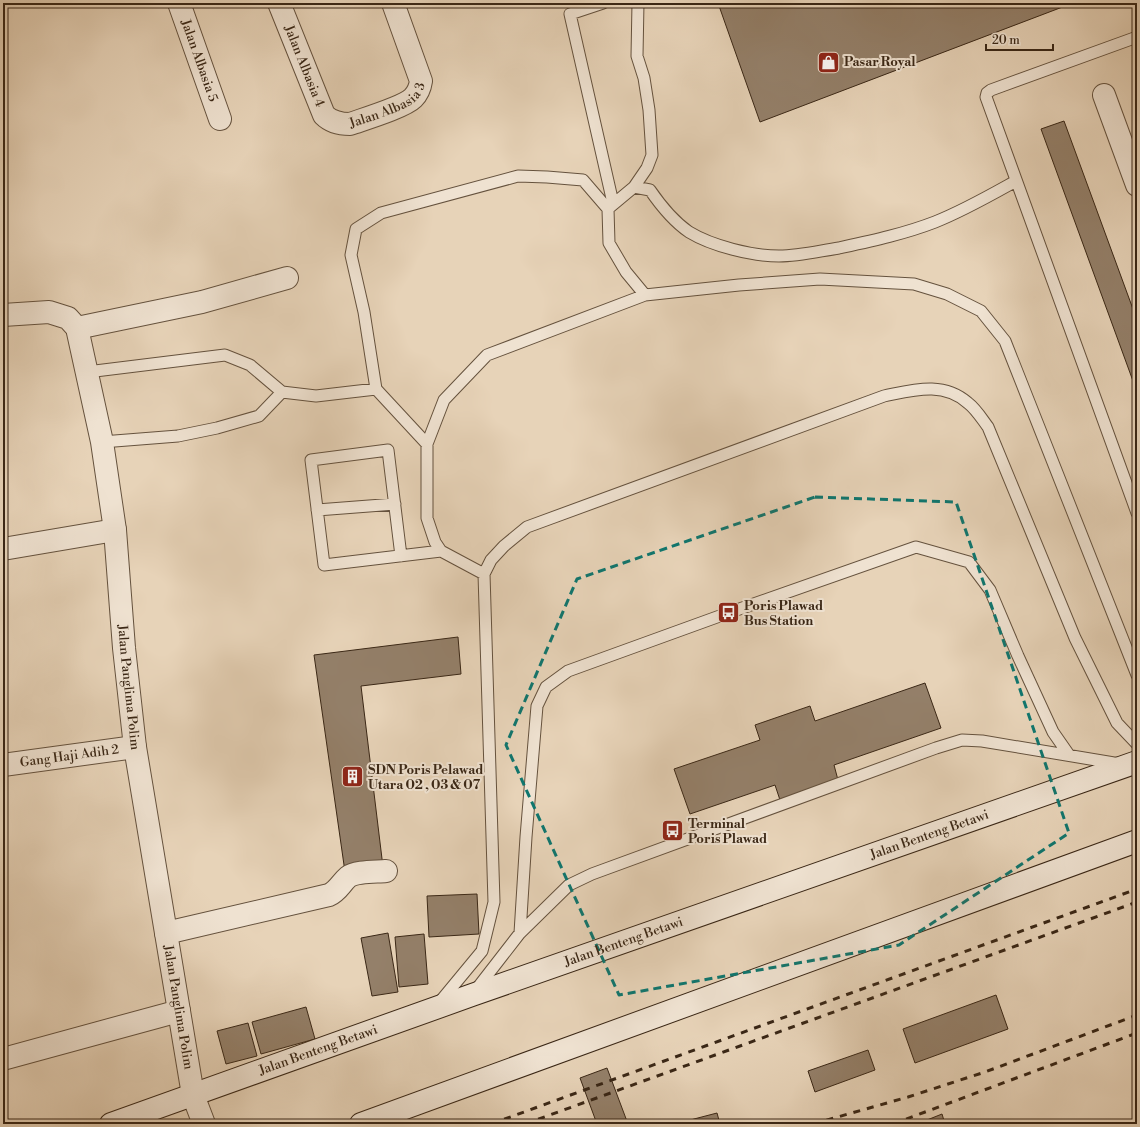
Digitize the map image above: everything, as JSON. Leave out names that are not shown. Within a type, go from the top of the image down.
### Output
[{"type":"street","name":"Jalan Albasia 5","points":[[178,3],[220,119]]},
{"type":"street","name":"Jalan Albasia 4","points":[[279,3],[324,115],[337,123]]},
{"type":"street","name":"Jalan Albasia 3","points":[[337,123],[350,124],[403,104],[413,98],[420,89],[421,81],[393,3]]},
{"type":"street","points":[[1104,95],[1129,136],[1137,185]]},
{"type":"street","points":[[3,315],[49,312],[68,318],[77,328],[202,302],[287,278]]},
{"type":"street","name":"Jalan Panglima Polim","points":[[77,328],[102,442],[115,530],[124,648],[135,747],[194,1095],[203,1122]]},
{"type":"street","points":[[3,549],[115,530]]},
{"type":"street","name":"Gang Haji Adih 2","points":[[3,765],[135,747]]},
{"type":"street","name":"Jalan Benteng Betawi","points":[[111,1124],[472,995],[1132,763]]},
{"type":"street","points":[[361,1124],[1137,841]]},
{"type":"street","points":[[166,933],[329,895],[334,892],[349,876],[354,874],[386,871]]},
{"type":"street","points":[[3,1060],[179,1011]]},
{"type":"lane","points":[[603,3],[570,14],[611,206],[609,243],[626,272],[645,295]]},
{"type":"lane","points":[[611,206],[634,187],[647,168],[652,155],[649,110],[644,78],[637,56],[638,3]]},
{"type":"lane","points":[[1137,37],[991,90],[987,93],[987,100],[1137,513]]},
{"type":"lane","points":[[427,444],[376,389],[364,312],[351,255],[356,229],[381,213],[518,176],[583,180],[611,206]]},
{"type":"lane","points":[[634,187],[650,190],[666,212],[689,232],[718,246],[746,252],[778,256],[814,252],[904,233],[935,222],[968,207],[1016,181]]},
{"type":"lane","points":[[484,574],[441,551],[435,542],[427,518],[427,444],[444,400],[487,355],[645,295],[739,285],[812,280],[843,280],[914,284],[947,294],[981,311],[1005,341],[1137,675]]},
{"type":"lane","points":[[87,372],[225,355],[250,365],[282,392],[316,396],[376,389]]},
{"type":"lane","points":[[433,1009],[482,951],[494,902],[484,574],[491,560],[504,546],[527,527],[884,396],[922,388],[950,391],[968,403],[988,427],[1069,627],[1117,723],[1137,744]]},
{"type":"lane","points":[[102,442],[178,436],[217,428],[259,416],[282,392]]},
{"type":"lane","points":[[401,556],[388,450],[311,460],[324,566],[441,551]]},
{"type":"lane","points":[[317,510],[395,504]]},
{"type":"lane","points":[[520,933],[536,706],[546,687],[568,671],[916,547],[969,562],[990,590],[1018,656],[1054,732],[1069,755]]},
{"type":"lane","points":[[472,995],[520,933],[569,885],[592,874],[936,748],[962,740],[982,741],[1069,755],[1132,763]]},
{"type":"highlighted area","points":[[815,497],[956,502],[1069,833],[899,945],[619,995],[506,745],[577,579]]},
{"type":"building","points":[[37,3],[63,3],[38,6]]},
{"type":"building","name":"Pasar Royal","points":[[718,3],[1073,3],[760,122]]},
{"type":"building","points":[[1064,121],[1137,320],[1137,392],[1041,129]]},
{"type":"building","name":"SDN Poris Pelawad Utara 02 , 03 & 07","points":[[458,637],[461,674],[361,686],[383,867],[345,872],[314,655]]},
{"type":"building","points":[[925,683],[941,728],[834,765],[838,780],[780,800],[775,785],[690,814],[674,769],[760,740],[755,725],[810,706],[815,721]]},
{"type":"building","points":[[477,894],[479,934],[429,937],[427,896]]},
{"type":"building","points":[[388,933],[398,992],[372,996],[361,938]]},
{"type":"building","points":[[424,934],[428,984],[399,987],[395,937]]},
{"type":"building","points":[[996,995],[1008,1029],[915,1063],[903,1029]]},
{"type":"building","points":[[306,1007],[315,1039],[261,1054],[252,1022]]},
{"type":"building","points":[[248,1023],[257,1056],[226,1064],[217,1031]]},
{"type":"building","points":[[868,1050],[875,1070],[815,1092],[808,1071]]},
{"type":"building","points":[[607,1068],[628,1124],[597,1124],[580,1078]]},
{"type":"building","points":[[717,1113],[720,1124],[677,1124],[694,1119]]},
{"type":"building","points":[[942,1114],[945,1124],[917,1124]]},
{"type":"railway","points":[[491,1124],[1137,889]]},
{"type":"railway","points":[[525,1124],[1137,902]]},
{"type":"railway","points":[[813,1124],[908,1097],[985,1072],[1137,1015]]},
{"type":"railway","points":[[893,1124],[1137,1033]]},
{"type":"place","name":"Pasar Royal","points":[[828,62]]},
{"type":"place","name":"Poris Plawad Bus Station","points":[[728,613]]},
{"type":"place","name":"SDN Poris Pelawad Utara 02 , 03 & 07","points":[[352,777]]},
{"type":"place","name":"Terminal Poris Plawad","points":[[673,831]]}]
